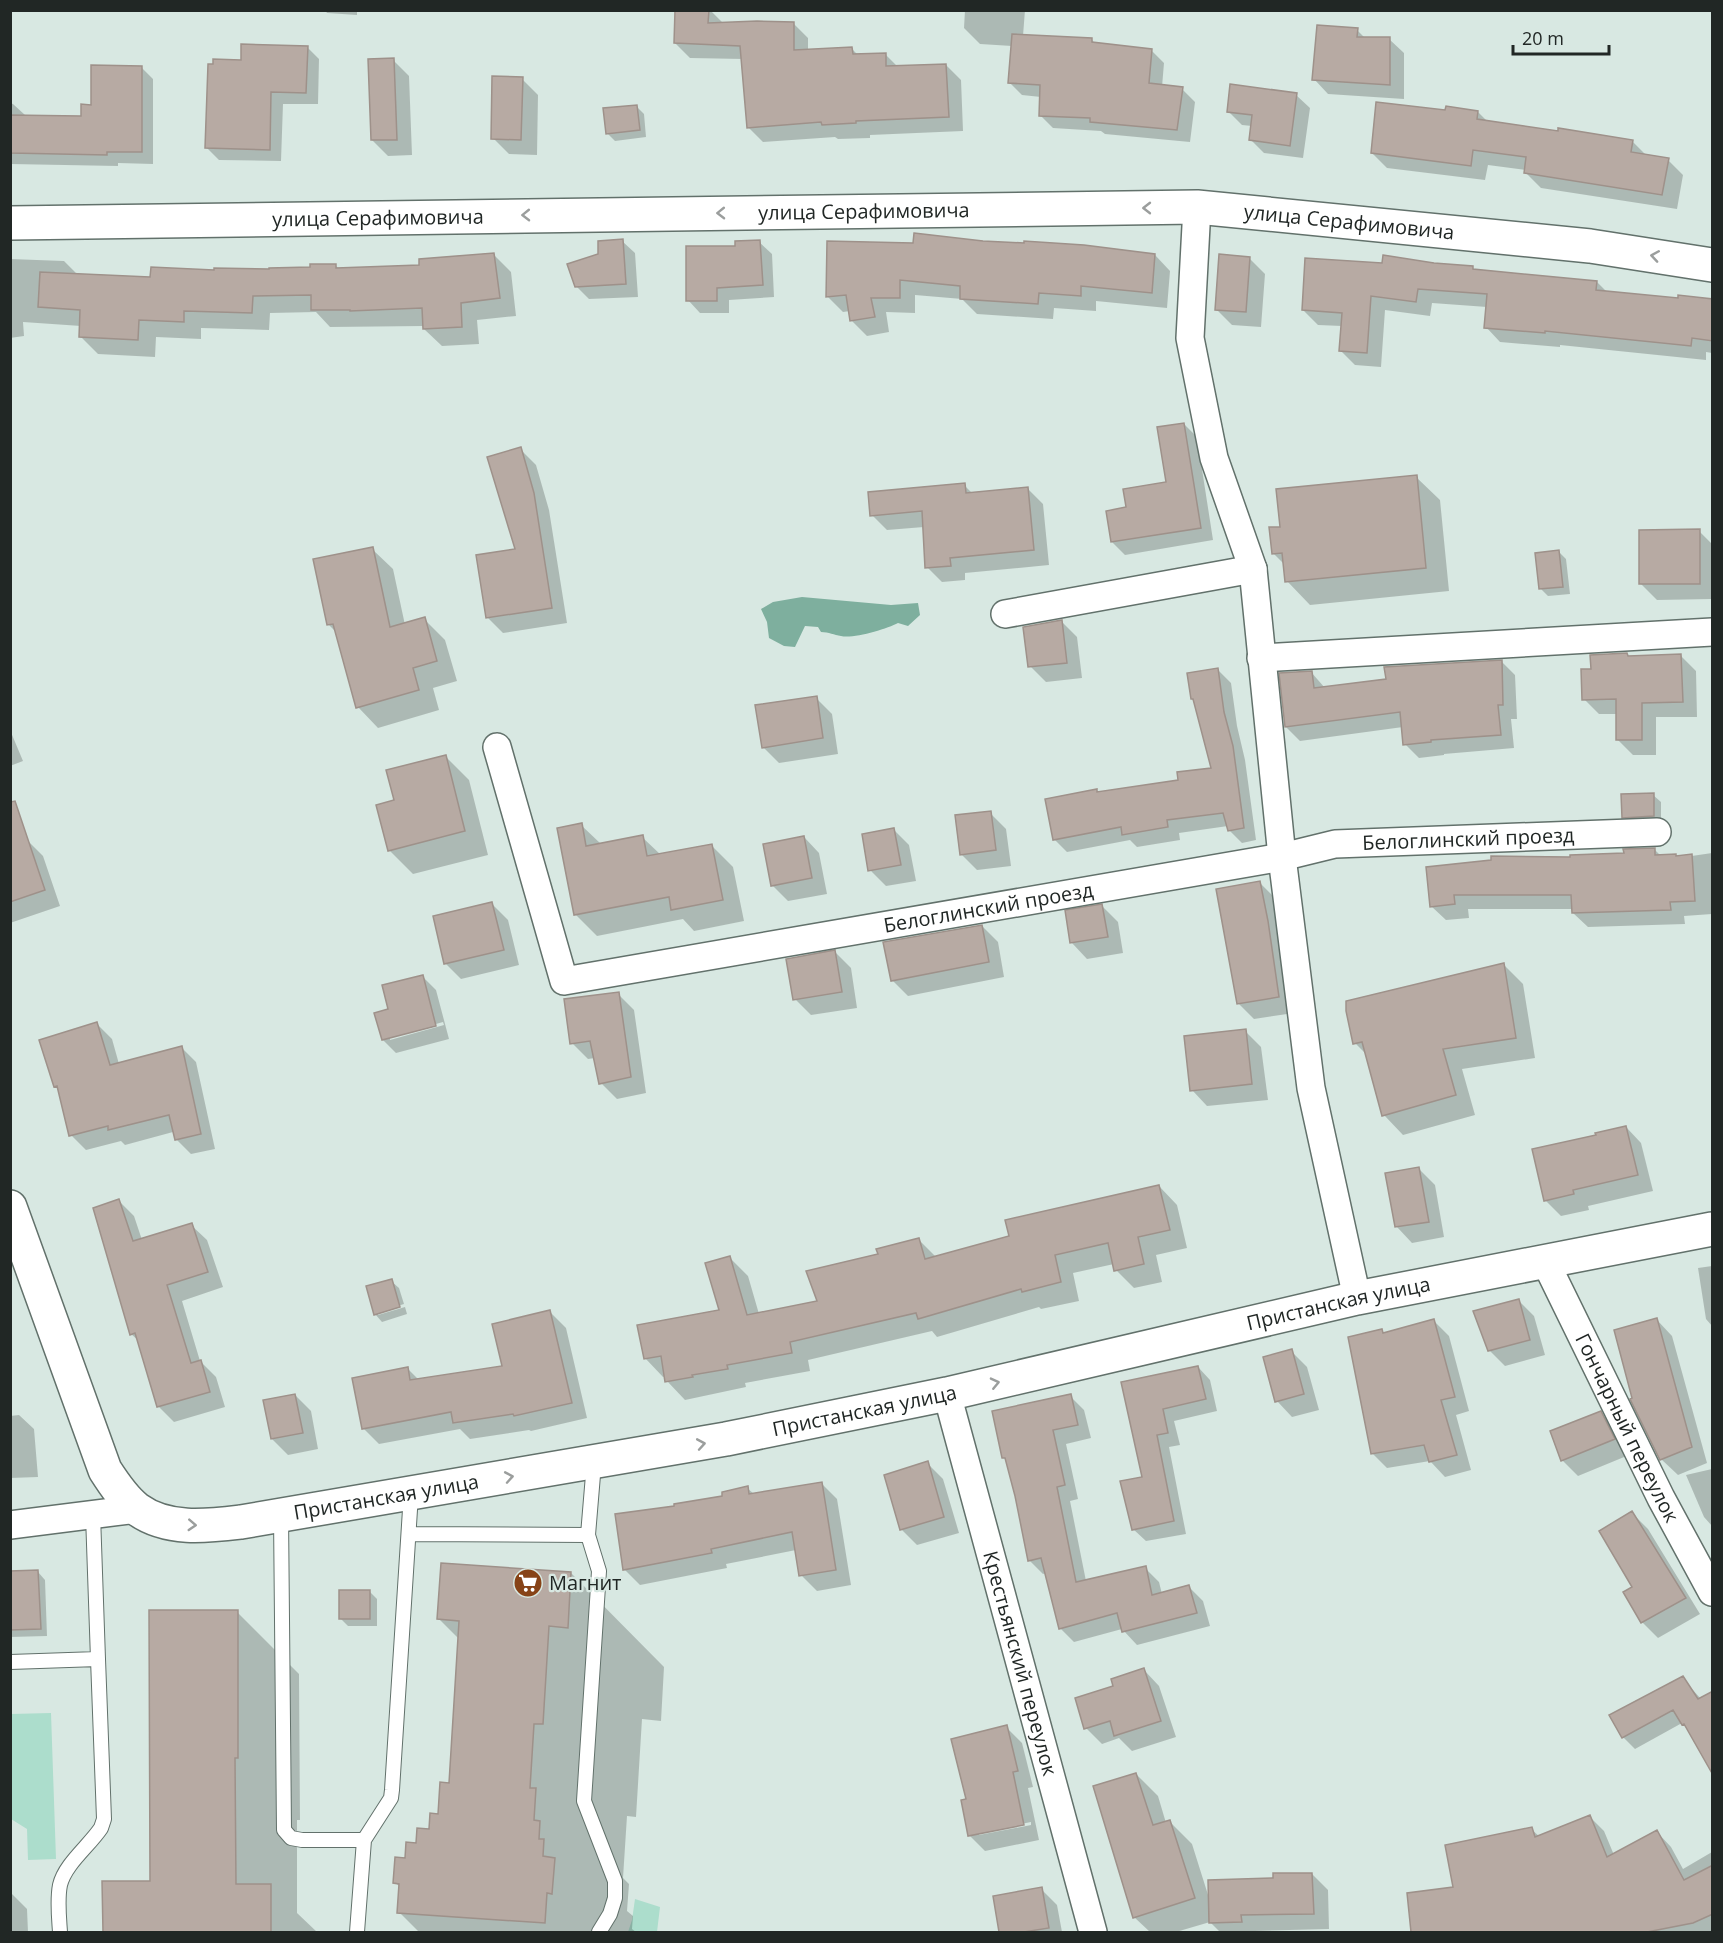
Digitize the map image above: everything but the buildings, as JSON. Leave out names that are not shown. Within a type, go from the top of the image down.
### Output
[{"type":"street","name":"улица Серафимовича","points":[[10,223],[1197,207],[1590,246],[1713,265]]},
{"type":"street","points":[[1197,207],[1190,338],[1214,458],[1253,569],[1282,857],[1311,1088],[1357,1298]]},
{"type":"street","points":[[1005,614],[1253,569]]},
{"type":"street","points":[[1261,658],[1713,632]]},
{"type":"street","name":"Белоглинский проезд","points":[[497,747],[564,981],[1282,857],[1335,844],[1657,832]]},
{"type":"street","points":[[10,1208],[105,1470],[119,1491],[137,1509]]},
{"type":"street","name":"Пристанская улица","points":[[137,1509],[155,1519],[190,1526],[241,1522],[594,1463],[738,1437],[947,1394],[1357,1298],[1713,1229]]},
{"type":"street","name":"Гончарный переулок","points":[[1545,1261],[1660,1498],[1713,1592]]},
{"type":"street","name":"Крестьянский переулок","points":[[947,1394],[1085,1928]]},
{"type":"street","points":[[10,1525],[137,1509]]},
{"type":"lane","points":[[594,1463],[588,1535],[598,1571],[584,1801],[615,1881],[615,1898],[599,1932]]},
{"type":"lane","points":[[357,1932],[364,1840],[387,1805],[392,1790],[411,1494]]},
{"type":"lane","points":[[60,1932],[58,1894],[61,1883],[66,1872],[101,1828],[104,1819],[93,1515]]},
{"type":"lane","points":[[281,1515],[284,1830],[291,1838],[302,1840],[364,1840]]},
{"type":"lane","points":[[409,1534],[588,1535]]},
{"type":"lane","points":[[10,1662],[98,1659]]},
{"type":"shaded area","points":[[802,597],[891,605],[918,603],[920,615],[908,626],[898,623],[878,631],[846,637],[821,632],[818,627],[805,626],[795,647],[784,646],[769,638],[767,622],[761,609],[773,602]]},
{"type":"shaded area","points":[[51,1713],[56,1859],[28,1860],[27,1829],[11,1819],[11,1714]]},
{"type":"shaded area","points":[[635,1899],[660,1907],[657,1932],[628,1932]]},
{"type":"place","name":"Магнит","points":[[528,1583]]}]
